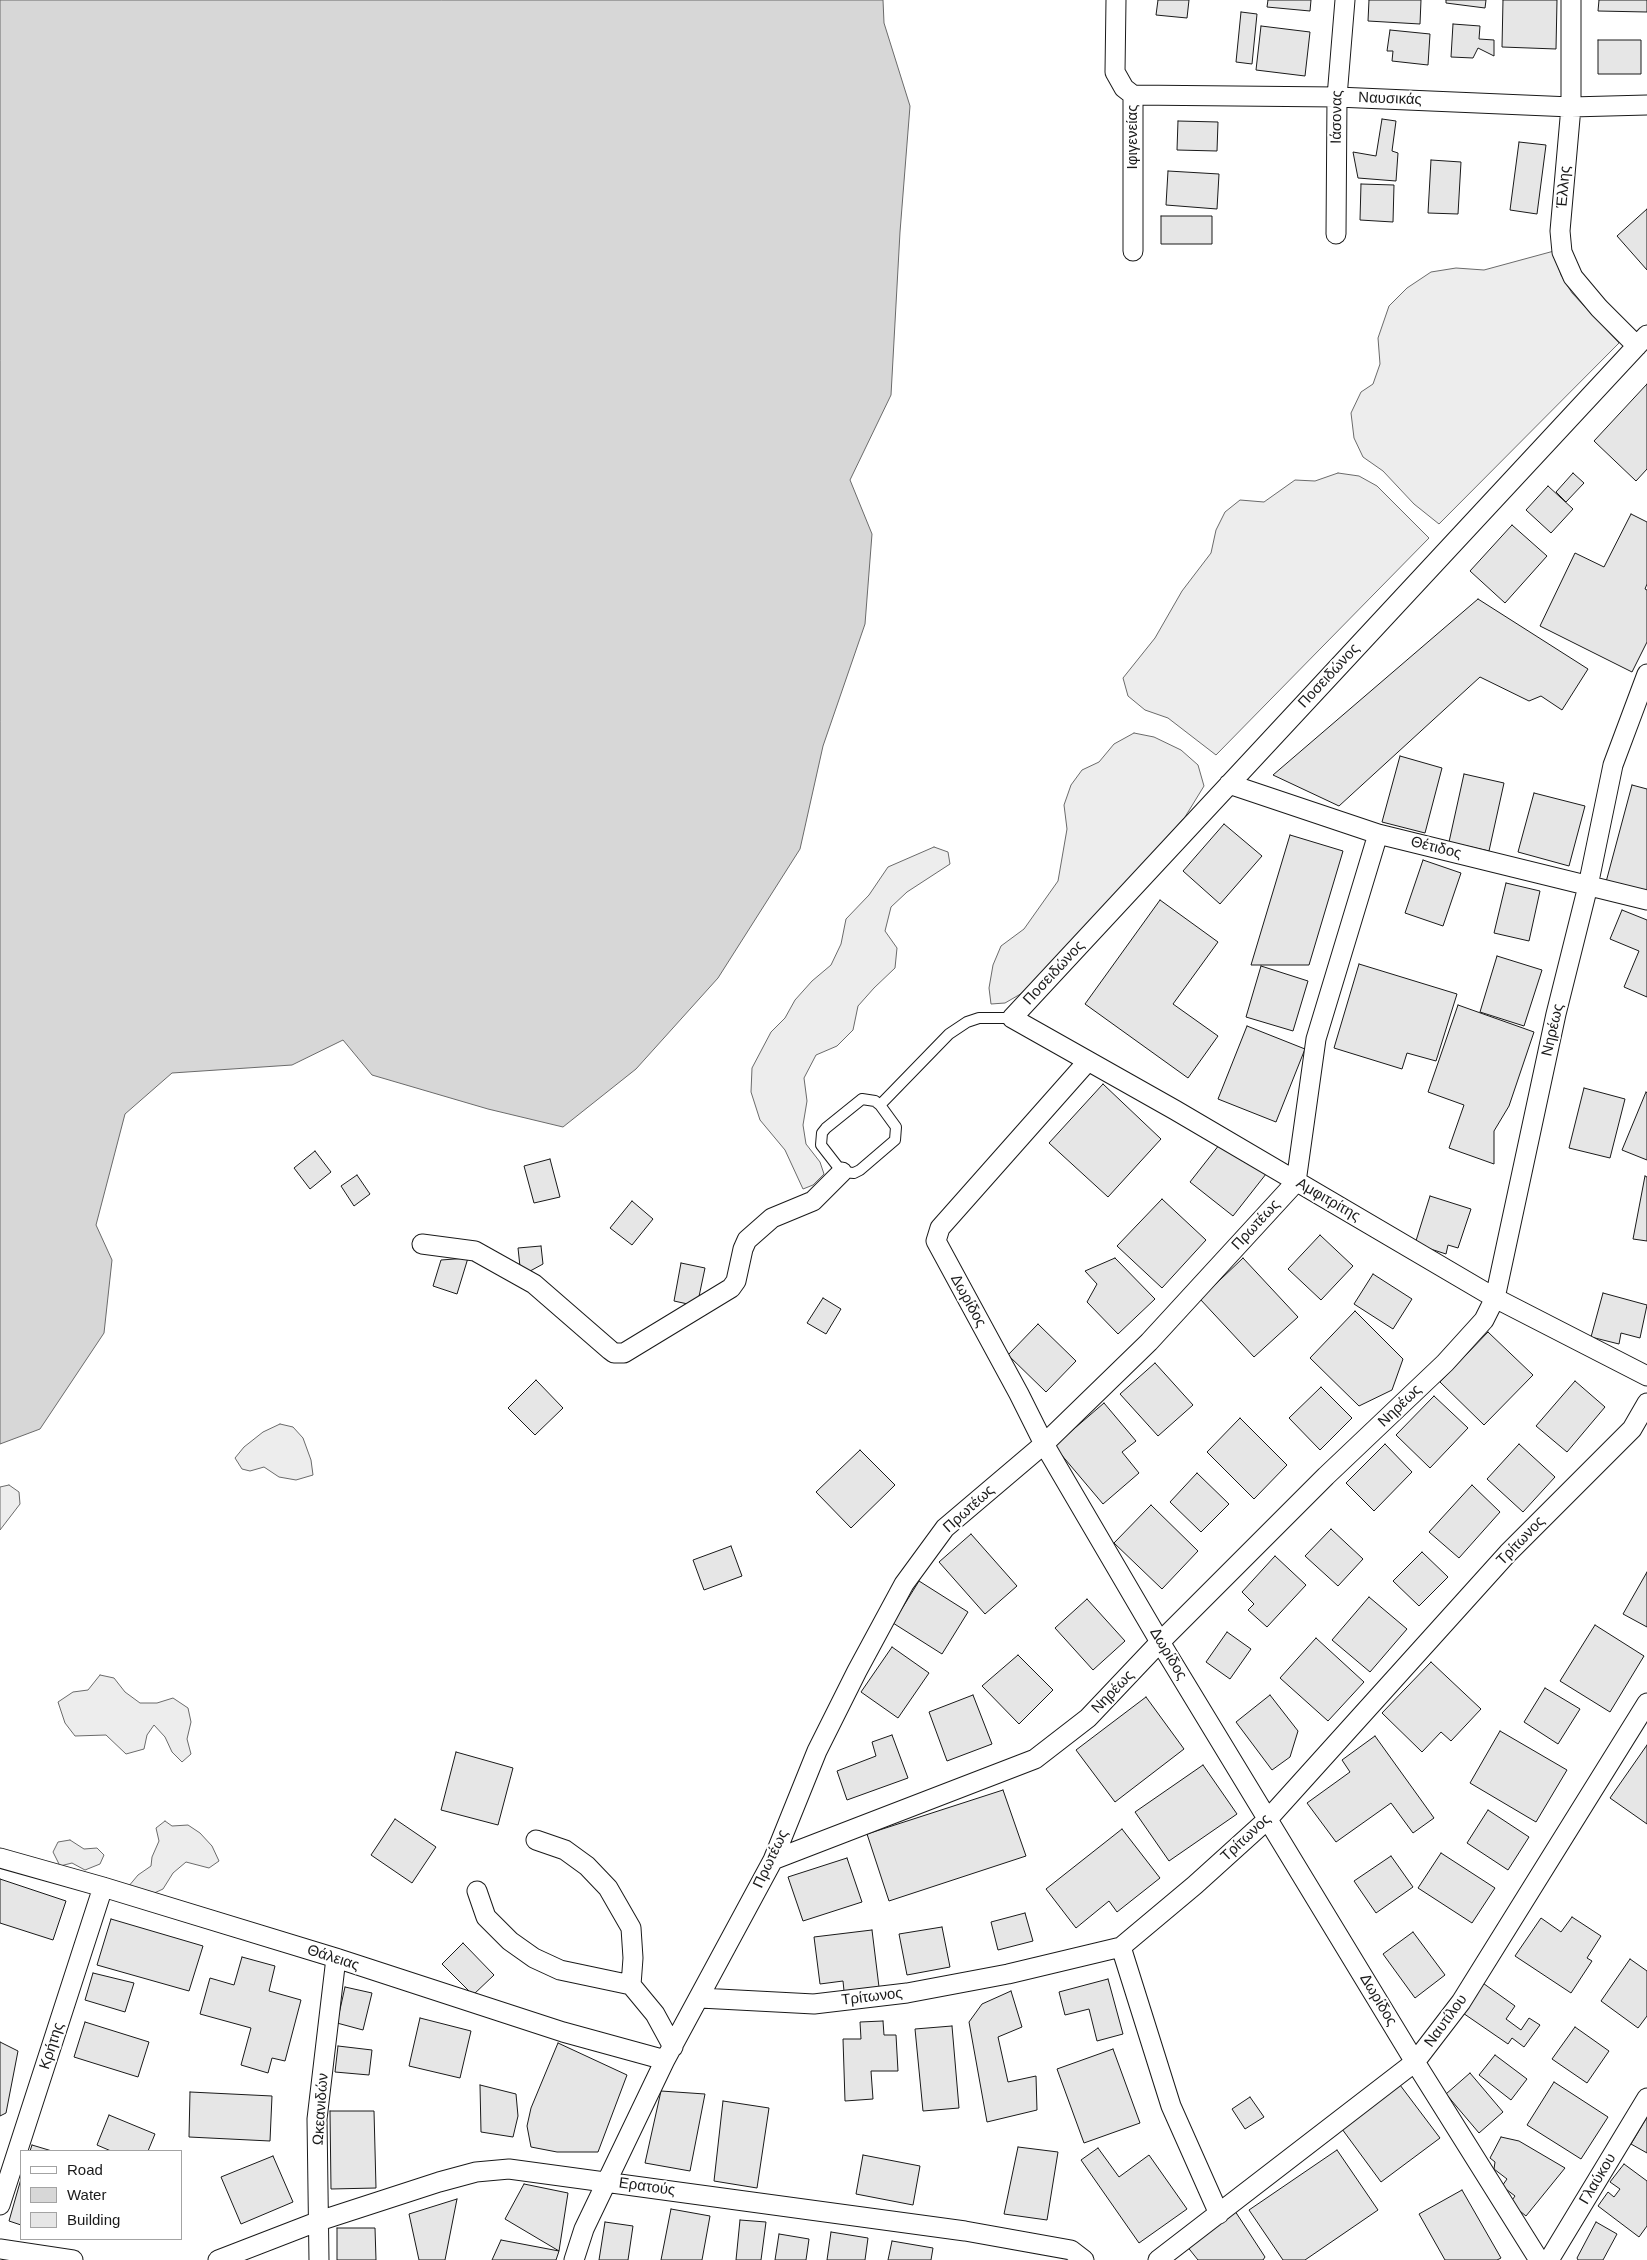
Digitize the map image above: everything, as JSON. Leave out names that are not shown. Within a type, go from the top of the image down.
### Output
[{"type":"street","name":"Ιφιγενείας","points":[[1116,0],[1115,72],[1124,88],[1133,95],[1133,251]]},
{"type":"street","name":"Ιάσονας","points":[[1336,234],[1337,97],[1344,0]]},
{"type":"street","name":"Έλλης","points":[[1571,0],[1571,107],[1560,231],[1562,252],[1573,277],[1598,308],[1642,340]]},
{"type":"street","name":"Ναυσικάς","points":[[1133,95],[1337,97],[1571,107],[1647,105]]},
{"type":"street","name":"Ποσειδώνος","points":[[1012,1018],[1642,340]]},
{"type":"street","name":"Νηρέως","points":[[773,1860],[1035,1759],[1088,1718],[1160,1642],[1326,1476],[1445,1363],[1484,1320],[1495,1298],[1556,1014],[1588,886],[1613,765],[1647,674]]},
{"type":"street","name":"Θέτιδος","points":[[1229,784],[1378,834],[1647,900]]},
{"type":"street","points":[[1296,1182],[1316,1040],[1378,834]]},
{"type":"street","name":"Αμφιτρίτης","points":[[1012,1018],[1495,1298],[1647,1376]]},
{"type":"street","name":"Δωρίδος","points":[[1088,1061],[940,1228],[936,1237],[938,1246],[1019,1394],[1044,1444],[1160,1642],[1415,2062],[1539,2260]]},
{"type":"street","points":[[422,1244],[475,1251],[534,1284],[610,1350],[624,1353],[731,1288],[736,1281],[743,1249],[747,1240],[772,1218],[812,1201],[842,1172]]},
{"type":"street","name":"Πρωτέως","points":[[574,2260],[584,2230],[669,2053],[773,1860],[818,1751],[857,1671],[904,1584],[945,1528],[1044,1444],[1149,1342],[1296,1182]]},
{"type":"street","name":"Τρίτωνος","points":[[700,1998],[814,2004],[897,1994],[1008,1974],[1121,1947],[1195,1885],[1268,1819],[1508,1553],[1632,1429],[1647,1403]]},
{"type":"street","name":"Ναυτίλου","points":[[1158,2260],[1415,2062],[1462,2002],[1647,1703]]},
{"type":"street","points":[[536,1840],[565,1850],[587,1866],[608,1888],[631,1928],[633,1958],[631,1985]]},
{"type":"street","name":"Θάλειας","points":[[0,1858],[103,1887],[336,1958],[563,2032],[669,2053]]},
{"type":"street","name":"Κρήτης","points":[[0,2205],[103,1887]]},
{"type":"street","points":[[477,1892],[486,1917],[510,1941],[534,1958],[560,1970],[631,1985],[655,2014],[669,2053]]},
{"type":"street","points":[[1121,1947],[1171,2106],[1219,2214]]},
{"type":"street","name":"Ωκεανιδών","points":[[319,2260],[317,2119],[336,1958]]},
{"type":"street","name":"Γλαύκου","points":[[1549,2260],[1647,2098]]},
{"type":"street","name":"Ερατούς","points":[[218,2260],[319,2221],[476,2172],[509,2169],[998,2236],[1071,2250],[1084,2260]]},
{"type":"street","points":[[0,2249],[74,2260]]},
{"type":"lane","points":[[880,1105],[949,1034],[967,1022],[979,1018],[1012,1018]]},
{"type":"lane","points":[[862,1100],[875,1101],[880,1105],[896,1127],[895,1140],[860,1170],[854,1173],[842,1172],[820,1145],[822,1133],[862,1100]]},
{"type":"shaded area","points":[[1554,251],[1561,275],[1572,293],[1619,343],[1439,524],[1414,504],[1383,471],[1363,457],[1354,438],[1351,413],[1361,392],[1373,384],[1380,364],[1378,338],[1389,306],[1407,288],[1431,272],[1456,268],[1484,270]]},
{"type":"shaded area","points":[[1338,473],[1359,476],[1377,486],[1429,538],[1216,755],[1168,718],[1145,710],[1128,696],[1123,678],[1155,638],[1182,591],[1211,553],[1216,530],[1225,512],[1240,500],[1264,502],[1295,480],[1315,481]]},
{"type":"shaded area","points":[[1134,733],[1154,737],[1181,750],[1198,765],[1204,786],[1185,817],[1041,976],[1024,992],[1005,1003],[991,1004],[989,988],[993,965],[1001,946],[1024,929],[1058,881],[1067,829],[1064,805],[1071,785],[1082,770],[1099,762],[1114,744]]},
{"type":"shaded area","points":[[934,847],[948,852],[950,864],[907,892],[891,907],[885,931],[897,948],[895,968],[858,1006],[853,1030],[837,1046],[816,1055],[804,1078],[807,1101],[803,1125],[806,1144],[820,1162],[824,1174],[813,1185],[803,1189],[785,1150],[760,1120],[751,1092],[752,1068],[771,1032],[785,1018],[795,1000],[812,981],[831,965],[841,944],[846,919],[869,895],[888,867]]},
{"type":"shaded area","points":[[280,1424],[293,1427],[303,1438],[311,1460],[313,1475],[296,1480],[279,1477],[264,1467],[250,1471],[242,1469],[235,1458],[244,1447],[263,1432]]},
{"type":"shaded area","points":[[9,1485],[19,1492],[20,1504],[0,1530],[0,1487]]},
{"type":"shaded area","points":[[100,1675],[114,1678],[125,1692],[140,1703],[157,1703],[173,1698],[188,1708],[191,1722],[187,1739],[191,1754],[182,1762],[172,1752],[165,1737],[154,1725],[147,1735],[144,1749],[126,1754],[106,1735],[75,1736],[65,1723],[58,1702],[73,1692],[88,1690]]},
{"type":"shaded area","points":[[165,1821],[172,1826],[188,1825],[200,1833],[212,1846],[219,1861],[209,1868],[186,1862],[173,1873],[163,1889],[150,1895],[128,1887],[138,1875],[151,1866],[152,1857],[159,1841],[156,1828]]},
{"type":"shaded area","points":[[70,1840],[84,1849],[97,1848],[104,1855],[100,1864],[85,1870],[72,1863],[60,1866],[53,1852],[58,1842]]},
{"type":"water","points":[[0,0],[883,0],[884,23],[910,106],[900,232],[891,395],[850,480],[872,534],[865,624],[823,746],[800,849],[718,978],[636,1069],[563,1127],[488,1109],[372,1075],[343,1040],[292,1065],[172,1073],[125,1114],[96,1225],[112,1260],[104,1333],[40,1429],[0,1444]]},
{"type":"building","points":[[1158,0],[1189,0],[1187,18],[1156,15]]},
{"type":"building","points":[[1268,0],[1311,0],[1310,11],[1267,7]]},
{"type":"building","points":[[1369,0],[1421,0],[1420,24],[1368,21]]},
{"type":"building","points":[[1446,0],[1486,0],[1485,8],[1446,3]]},
{"type":"building","points":[[1503,0],[1557,0],[1556,49],[1502,47]]},
{"type":"building","points":[[1599,0],[1647,0],[1647,12],[1598,11]]},
{"type":"building","points":[[1241,12],[1257,14],[1252,64],[1236,62]]},
{"type":"building","points":[[1453,24],[1480,26],[1479,39],[1494,40],[1494,56],[1478,48],[1473,58],[1451,57]]},
{"type":"building","points":[[1261,26],[1310,32],[1305,76],[1256,70]]},
{"type":"building","points":[[1390,30],[1430,34],[1428,65],[1392,61],[1393,51],[1387,51]]},
{"type":"building","points":[[1598,40],[1641,40],[1641,74],[1598,74]]},
{"type":"building","points":[[1382,119],[1396,121],[1392,151],[1398,153],[1396,181],[1358,178],[1353,152],[1376,156]]},
{"type":"building","points":[[1178,121],[1218,122],[1217,151],[1177,150]]},
{"type":"building","points":[[1519,142],[1546,145],[1537,214],[1510,210]]},
{"type":"building","points":[[1431,160],[1461,162],[1458,214],[1428,213]]},
{"type":"building","points":[[1168,171],[1219,174],[1217,209],[1166,205]]},
{"type":"building","points":[[1361,184],[1394,185],[1393,222],[1360,220]]},
{"type":"building","points":[[1647,209],[1647,270],[1617,236]]},
{"type":"building","points":[[1161,216],[1212,216],[1212,244],[1161,244]]},
{"type":"building","points":[[1647,384],[1647,469],[1636,481],[1594,441]]},
{"type":"building","points":[[1573,473],[1584,483],[1566,502],[1556,492]]},
{"type":"building","points":[[1548,486],[1573,509],[1551,533],[1526,510]]},
{"type":"building","points":[[1631,514],[1647,522],[1647,584],[1645,589],[1647,590],[1647,642],[1632,672],[1540,626],[1575,553],[1604,567]]},
{"type":"building","points":[[1512,525],[1547,556],[1505,603],[1470,571]]},
{"type":"building","points":[[1478,599],[1588,669],[1562,710],[1541,696],[1529,701],[1480,677],[1339,806],[1273,775]]},
{"type":"building","points":[[1400,756],[1442,768],[1425,833],[1382,822]]},
{"type":"building","points":[[1464,774],[1504,783],[1489,851],[1449,842]]},
{"type":"building","points":[[1632,785],[1647,789],[1647,893],[1606,882]]},
{"type":"building","points":[[1534,793],[1585,806],[1569,866],[1518,852]]},
{"type":"building","points":[[1224,824],[1262,856],[1220,904],[1183,871]]},
{"type":"building","points":[[1290,835],[1343,851],[1309,965],[1251,965]]},
{"type":"building","points":[[1423,860],[1461,873],[1443,926],[1405,913]]},
{"type":"building","points":[[1506,883],[1540,891],[1529,941],[1494,933]]},
{"type":"building","points":[[1160,900],[1218,942],[1173,1004],[1218,1036],[1188,1078],[1085,1004]]},
{"type":"building","points":[[1622,910],[1647,920],[1647,997],[1624,987],[1639,951],[1610,939]]},
{"type":"building","points":[[1497,956],[1542,970],[1524,1026],[1480,1012]]},
{"type":"building","points":[[1359,964],[1457,994],[1436,1061],[1407,1053],[1402,1069],[1334,1048]]},
{"type":"building","points":[[1261,966],[1308,981],[1293,1031],[1246,1017]]},
{"type":"building","points":[[1458,1005],[1534,1032],[1509,1106],[1494,1131],[1494,1164],[1449,1148],[1464,1105],[1428,1092]]},
{"type":"building","points":[[1247,1026],[1305,1049],[1276,1122],[1218,1099]]},
{"type":"building","points":[[1103,1084],[1161,1139],[1108,1197],[1049,1143]]},
{"type":"building","points":[[1584,1088],[1625,1099],[1610,1158],[1569,1148]]},
{"type":"building","points":[[1647,1093],[1647,1160],[1622,1150]]},
{"type":"building","points":[[1223,1140],[1266,1174],[1233,1216],[1190,1182]]},
{"type":"building","points":[[315,1151],[331,1172],[310,1189],[294,1168]]},
{"type":"building","points":[[550,1159],[560,1197],[534,1203],[524,1166]]},
{"type":"building","points":[[357,1175],[370,1194],[354,1206],[341,1186]]},
{"type":"building","points":[[1645,1176],[1647,1177],[1647,1241],[1633,1239]]},
{"type":"building","points":[[1430,1196],[1471,1209],[1458,1248],[1448,1245],[1446,1254],[1415,1244]]},
{"type":"building","points":[[1162,1199],[1206,1240],[1162,1288],[1117,1246]]},
{"type":"building","points":[[632,1201],[653,1219],[632,1245],[610,1228]]},
{"type":"building","points":[[1320,1235],[1353,1266],[1321,1300],[1288,1269]]},
{"type":"building","points":[[541,1246],[543,1264],[521,1276],[518,1248]]},
{"type":"building","points":[[468,1258],[457,1294],[433,1286],[441,1260]]},
{"type":"building","points":[[1115,1258],[1155,1299],[1118,1334],[1087,1302],[1097,1284],[1085,1271]]},
{"type":"building","points":[[1243,1258],[1298,1317],[1254,1357],[1200,1299]]},
{"type":"building","points":[[681,1263],[705,1268],[697,1306],[674,1301]]},
{"type":"building","points":[[1373,1274],[1412,1299],[1393,1329],[1354,1304]]},
{"type":"building","points":[[1603,1293],[1647,1305],[1640,1338],[1621,1333],[1619,1344],[1591,1337]]},
{"type":"building","points":[[823,1298],[841,1309],[826,1334],[807,1323]]},
{"type":"building","points":[[1355,1311],[1403,1359],[1392,1390],[1359,1406],[1310,1358]]},
{"type":"building","points":[[1038,1324],[1076,1361],[1046,1392],[1008,1355]]},
{"type":"building","points":[[1488,1332],[1533,1375],[1484,1425],[1440,1382]]},
{"type":"building","points":[[1155,1363],[1193,1405],[1158,1436],[1120,1394]]},
{"type":"building","points":[[536,1380],[563,1408],[535,1435],[508,1408]]},
{"type":"building","points":[[1575,1381],[1605,1407],[1567,1452],[1536,1426]]},
{"type":"building","points":[[1321,1387],[1352,1418],[1320,1450],[1289,1418]]},
{"type":"building","points":[[1434,1396],[1468,1428],[1430,1468],[1396,1435]]},
{"type":"building","points":[[1104,1403],[1136,1441],[1122,1452],[1139,1473],[1103,1504],[1054,1446]]},
{"type":"building","points":[[1240,1418],[1287,1465],[1254,1499],[1207,1452]]},
{"type":"building","points":[[1385,1444],[1412,1472],[1374,1511],[1346,1483]]},
{"type":"building","points":[[1519,1444],[1555,1477],[1523,1512],[1487,1479]]},
{"type":"building","points":[[860,1450],[895,1485],[851,1528],[816,1492]]},
{"type":"building","points":[[1197,1473],[1229,1504],[1201,1532],[1170,1502]]},
{"type":"building","points":[[1472,1485],[1500,1512],[1459,1558],[1429,1532]]},
{"type":"building","points":[[1151,1505],[1198,1551],[1162,1589],[1114,1543]]},
{"type":"building","points":[[1331,1529],[1363,1559],[1338,1586],[1305,1556]]},
{"type":"building","points":[[971,1534],[1017,1586],[985,1614],[939,1562]]},
{"type":"building","points":[[731,1546],[742,1576],[704,1590],[693,1560]]},
{"type":"building","points":[[1422,1552],[1448,1577],[1419,1606],[1393,1581]]},
{"type":"building","points":[[1275,1556],[1306,1585],[1267,1627],[1248,1610],[1254,1604],[1242,1592]]},
{"type":"building","points":[[1647,1572],[1647,1627],[1623,1614]]},
{"type":"building","points":[[919,1581],[968,1612],[942,1654],[893,1623]]},
{"type":"building","points":[[1369,1597],[1407,1629],[1370,1672],[1332,1640]]},
{"type":"building","points":[[1087,1599],[1125,1641],[1093,1670],[1055,1628]]},
{"type":"building","points":[[1595,1625],[1644,1656],[1610,1712],[1560,1681]]},
{"type":"building","points":[[1227,1632],[1251,1649],[1230,1679],[1206,1662]]},
{"type":"building","points":[[1316,1638],[1364,1682],[1328,1721],[1280,1678]]},
{"type":"building","points":[[892,1647],[929,1673],[898,1718],[861,1692]]},
{"type":"building","points":[[1018,1655],[1053,1690],[1019,1724],[982,1686]]},
{"type":"building","points":[[1431,1662],[1481,1709],[1451,1741],[1441,1732],[1422,1752],[1382,1713]]},
{"type":"building","points":[[1545,1688],[1580,1709],[1558,1744],[1524,1722]]},
{"type":"building","points":[[973,1695],[992,1744],[947,1761],[929,1712]]},
{"type":"building","points":[[1270,1695],[1298,1731],[1290,1757],[1272,1770],[1236,1722]]},
{"type":"building","points":[[1146,1697],[1184,1749],[1115,1802],[1076,1750]]},
{"type":"building","points":[[1500,1731],[1567,1770],[1536,1822],[1470,1783]]},
{"type":"building","points":[[892,1735],[908,1778],[847,1800],[837,1771],[876,1756],[872,1742]]},
{"type":"building","points":[[1375,1736],[1434,1818],[1413,1833],[1391,1803],[1336,1842],[1307,1803],[1350,1772],[1342,1760]]},
{"type":"building","points":[[1647,1745],[1647,1824],[1610,1798]]},
{"type":"building","points":[[456,1752],[513,1768],[498,1825],[441,1810]]},
{"type":"building","points":[[1203,1765],[1237,1814],[1169,1861],[1135,1812]]},
{"type":"building","points":[[1003,1790],[1026,1856],[889,1901],[867,1834]]},
{"type":"building","points":[[1488,1810],[1529,1837],[1508,1870],[1467,1843]]},
{"type":"building","points":[[395,1819],[436,1847],[412,1883],[371,1855]]},
{"type":"building","points":[[1122,1829],[1160,1878],[1117,1912],[1109,1901],[1076,1928],[1046,1889]]},
{"type":"building","points":[[1441,1853],[1495,1888],[1472,1923],[1418,1888]]},
{"type":"building","points":[[1391,1856],[1413,1887],[1376,1913],[1354,1881]]},
{"type":"building","points":[[847,1858],[862,1902],[803,1921],[788,1877]]},
{"type":"building","points":[[0,1879],[66,1901],[53,1940],[0,1923]]},
{"type":"building","points":[[1025,1913],[1033,1941],[998,1950],[991,1922]]},
{"type":"building","points":[[1572,1917],[1601,1936],[1587,1958],[1592,1961],[1571,1993],[1515,1956],[1541,1918],[1561,1932]]},
{"type":"building","points":[[111,1919],[203,1946],[189,1991],[97,1965]]},
{"type":"building","points":[[942,1927],[950,1967],[907,1975],[899,1934]]},
{"type":"building","points":[[872,1930],[879,1987],[844,1991],[843,1981],[820,1984],[814,1937]]},
{"type":"building","points":[[1413,1932],[1445,1975],[1415,1998],[1383,1954]]},
{"type":"building","points":[[463,1943],[494,1975],[473,1995],[442,1964]]},
{"type":"building","points":[[242,1957],[275,1966],[269,1991],[301,2000],[285,2061],[272,2058],[268,2073],[241,2065],[251,2028],[200,2014],[210,1978],[234,1985]]},
{"type":"building","points":[[1630,1959],[1647,1971],[1647,2016],[1638,2028],[1601,2001]]},
{"type":"building","points":[[93,1973],[134,1983],[125,2012],[85,2000]]},
{"type":"building","points":[[1108,1979],[1123,2034],[1097,2041],[1089,2009],[1065,2015],[1059,1992]]},
{"type":"building","points":[[1480,1981],[1515,2006],[1506,2019],[1521,2030],[1529,2018],[1540,2025],[1524,2047],[1512,2038],[1508,2044],[1460,2011]]},
{"type":"building","points":[[345,1987],[372,1993],[363,2030],[337,2023]]},
{"type":"building","points":[[1011,1991],[1022,2027],[998,2037],[1008,2082],[1036,2076],[1037,2110],[987,2122],[969,2022],[982,2004]]},
{"type":"building","points":[[420,2018],[471,2031],[460,2078],[409,2066]]},
{"type":"building","points":[[883,2021],[884,2035],[896,2035],[898,2071],[871,2071],[873,2099],[845,2101],[843,2039],[861,2039],[860,2022]]},
{"type":"building","points":[[85,2022],[149,2042],[138,2077],[74,2057]]},
{"type":"building","points":[[952,2026],[959,2108],[923,2111],[915,2029]]},
{"type":"building","points":[[1575,2027],[1609,2051],[1587,2083],[1552,2059]]},
{"type":"building","points":[[0,2042],[18,2051],[6,2113],[0,2116]]},
{"type":"building","points":[[558,2043],[627,2075],[598,2152],[557,2152],[531,2147],[527,2126],[531,2108]]},
{"type":"building","points":[[338,2046],[372,2050],[369,2075],[335,2072]]},
{"type":"building","points":[[1113,2049],[1140,2123],[1084,2143],[1057,2069]]},
{"type":"building","points":[[1495,2055],[1527,2079],[1511,2100],[1479,2075]]},
{"type":"building","points":[[1470,2073],[1503,2112],[1479,2133],[1446,2094]]},
{"type":"building","points":[[1554,2082],[1608,2117],[1581,2159],[1527,2125]]},
{"type":"building","points":[[480,2085],[516,2094],[518,2116],[513,2137],[481,2132]]},
{"type":"building","points":[[1400,2085],[1440,2138],[1381,2182],[1342,2129]]},
{"type":"building","points":[[661,2091],[705,2094],[690,2171],[645,2163]]},
{"type":"building","points":[[190,2092],[272,2096],[270,2141],[189,2137]]},
{"type":"building","points":[[1250,2097],[1264,2117],[1245,2129],[1232,2109]]},
{"type":"building","points":[[723,2101],[769,2108],[757,2188],[714,2181]]},
{"type":"building","points":[[330,2111],[374,2111],[376,2188],[331,2189]]},
{"type":"building","points":[[109,2115],[155,2134],[148,2150],[109,2150],[97,2145]]},
{"type":"building","points":[[1647,2117],[1647,2153],[1631,2144]]},
{"type":"building","points":[[1501,2137],[1519,2141],[1565,2168],[1526,2216],[1510,2203],[1515,2196],[1502,2186],[1507,2179],[1494,2169],[1495,2162],[1490,2158]]},
{"type":"building","points":[[32,2145],[49,2150],[30,2150]]},
{"type":"building","points":[[1018,2147],[1058,2152],[1047,2220],[1004,2214]]},
{"type":"building","points":[[1098,2148],[1119,2177],[1149,2155],[1187,2209],[1139,2243],[1081,2160]]},
{"type":"building","points":[[1337,2150],[1378,2210],[1305,2260],[1283,2260],[1249,2210]]},
{"type":"building","points":[[863,2155],[920,2166],[913,2205],[856,2194]]},
{"type":"building","points":[[273,2156],[293,2202],[241,2224],[221,2177]]},
{"type":"building","points":[[1624,2164],[1647,2181],[1647,2226],[1639,2237],[1598,2206],[1608,2192],[1614,2197],[1620,2189],[1610,2182]]},
{"type":"building","points":[[20,2182],[20,2225],[9,2221]]},
{"type":"building","points":[[524,2184],[568,2193],[559,2251],[505,2219]]},
{"type":"building","points":[[1462,2190],[1501,2258],[1497,2260],[1445,2260],[1419,2214]]},
{"type":"building","points":[[457,2199],[445,2260],[419,2260],[409,2214]]},
{"type":"building","points":[[1233,2208],[1265,2257],[1263,2260],[1198,2260],[1186,2245]]},
{"type":"building","points":[[671,2209],[710,2216],[702,2260],[661,2260]]},
{"type":"building","points":[[740,2220],[766,2222],[761,2260],[736,2260]]},
{"type":"building","points":[[605,2222],[633,2226],[628,2260],[599,2260]]},
{"type":"building","points":[[1596,2222],[1617,2234],[1603,2260],[1578,2260],[1577,2258]]},
{"type":"building","points":[[337,2228],[375,2228],[376,2260],[337,2260]]},
{"type":"building","points":[[831,2232],[868,2238],[865,2260],[827,2260]]},
{"type":"building","points":[[779,2234],[809,2239],[806,2260],[775,2260]]},
{"type":"building","points":[[501,2240],[559,2251],[556,2260],[492,2260]]},
{"type":"building","points":[[892,2241],[933,2248],[931,2260],[888,2260]]}]
